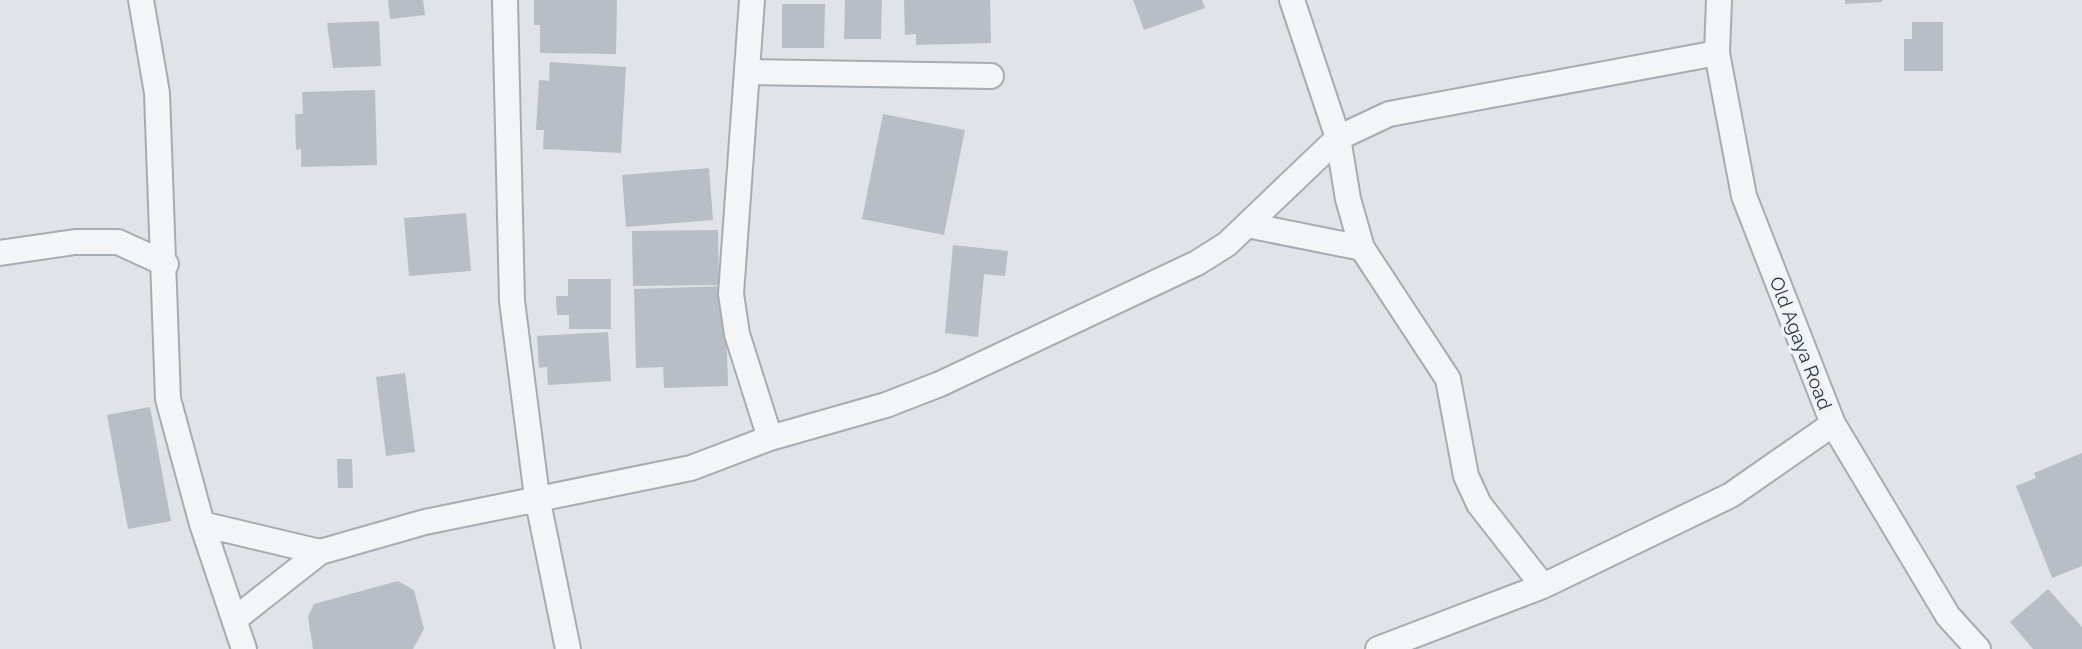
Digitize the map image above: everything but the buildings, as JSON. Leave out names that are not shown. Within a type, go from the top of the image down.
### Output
[{"type":"street","points":[[141,0],[157,93],[166,264],[168,399],[202,524],[244,649]]},
{"type":"street","points":[[505,0],[512,301],[537,497],[568,649]]},
{"type":"street","points":[[752,0],[731,293],[737,334],[770,438]]},
{"type":"street","points":[[1292,0],[1338,138],[1348,199],[1362,248],[1448,380],[1466,476],[1479,504],[1543,586]]},
{"type":"street","name":"Old Agaya Road","points":[[1719,0],[1717,53],[1744,196],[1833,424],[1948,616],[1978,649]]},
{"type":"street","points":[[235,619],[320,552],[380,533],[537,497],[691,468],[770,438],[886,405],[940,384],[1197,263],[1227,244],[1338,138],[1400,112],[1717,53]]},
{"type":"street","points":[[747,72],[991,76]]},
{"type":"street","points":[[1247,226],[1362,248]]},
{"type":"street","points":[[0,253],[75,242],[118,242],[166,264]]},
{"type":"street","points":[[1378,649],[1543,586],[1731,495],[1833,424]]},
{"type":"street","points":[[202,524],[320,552]]}]
